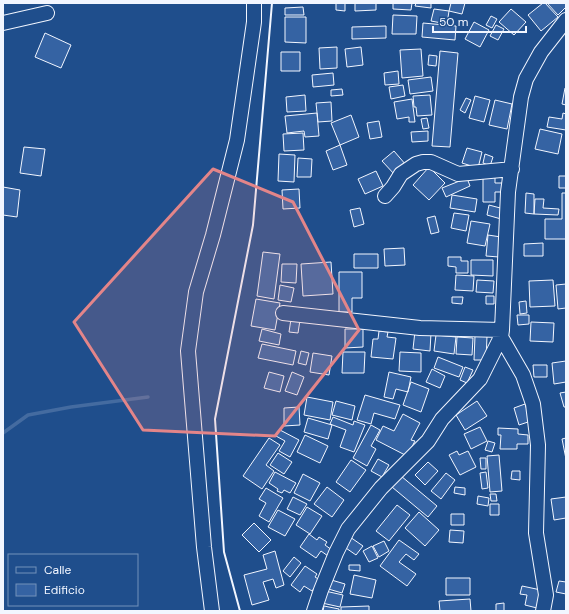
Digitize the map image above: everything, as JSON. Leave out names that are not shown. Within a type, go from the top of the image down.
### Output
[{"type":"street","points":[[212,611],[204,547],[188,351],[196,292],[213,235],[237,140],[254,22],[254,3]]},
{"type":"street","points":[[3,23],[47,13]]},
{"type":"street","points":[[314,611],[336,553],[348,529],[381,488],[428,441],[442,419],[480,379],[501,333],[508,192],[521,97],[526,79],[541,52],[566,20]]},
{"type":"street","points":[[385,196],[401,174],[416,164],[423,162],[431,162],[458,174],[512,169]]},
{"type":"street","points":[[283,313],[420,328],[501,333]]},
{"type":"street","points":[[501,333],[522,375],[533,404],[538,445],[536,533],[546,594],[543,611]]},
{"type":"highlighted area","points":[[213,169],[293,202],[359,330],[275,436],[143,430],[74,322]]},
{"type":"building","points":[[336,3],[345,3],[345,11],[336,10]]},
{"type":"building","points":[[355,3],[376,3],[376,10],[355,11]]},
{"type":"building","points":[[393,3],[412,3],[411,10],[393,9]]},
{"type":"building","points":[[416,3],[431,3],[431,8],[415,6]]},
{"type":"building","points":[[451,3],[465,3],[462,14],[449,11]]},
{"type":"building","points":[[545,3],[558,17],[541,31],[528,15]]},
{"type":"building","points":[[547,3],[566,3],[566,7],[558,15]]},
{"type":"building","points":[[303,7],[304,15],[285,15],[285,8]]},
{"type":"building","points":[[434,9],[449,11],[447,24],[431,21]]},
{"type":"building","points":[[511,9],[526,22],[514,35],[499,22]]},
{"type":"building","points":[[393,15],[417,16],[416,34],[392,34]]},
{"type":"building","points":[[491,16],[497,19],[492,28],[486,25]]},
{"type":"building","points":[[285,17],[306,17],[306,43],[285,42]]},
{"type":"building","points":[[474,22],[489,30],[480,47],[465,39]]},
{"type":"building","points":[[423,23],[456,26],[455,40],[422,37]]},
{"type":"building","points":[[496,25],[504,29],[498,40],[490,36]]},
{"type":"building","points":[[386,26],[386,38],[352,39],[352,27]]},
{"type":"building","points":[[45,33],[71,45],[61,68],[35,57]]},
{"type":"building","points":[[337,47],[337,68],[320,69],[319,48]]},
{"type":"building","points":[[361,47],[363,65],[347,67],[345,49]]},
{"type":"building","points":[[421,49],[423,76],[402,78],[400,50]]},
{"type":"building","points":[[440,51],[458,53],[450,147],[432,146]]},
{"type":"building","points":[[281,52],[300,52],[300,71],[281,71]]},
{"type":"building","points":[[429,55],[437,56],[436,66],[428,65]]},
{"type":"building","points":[[398,71],[399,84],[385,85],[384,73]]},
{"type":"building","points":[[333,73],[334,85],[313,87],[312,75]]},
{"type":"building","points":[[431,77],[433,91],[410,94],[408,80]]},
{"type":"building","points":[[403,85],[405,96],[391,99],[389,87]]},
{"type":"building","points":[[566,88],[566,105],[562,104]]},
{"type":"building","points":[[342,89],[343,95],[331,96],[331,90]]},
{"type":"building","points":[[305,95],[306,111],[287,112],[286,97]]},
{"type":"building","points":[[430,95],[432,115],[417,116],[413,96]]},
{"type":"building","points":[[475,96],[490,100],[484,122],[469,118]]},
{"type":"building","points":[[466,98],[471,100],[465,113],[460,110]]},
{"type":"building","points":[[412,99],[415,122],[409,122],[409,117],[397,119],[394,102]]},
{"type":"building","points":[[495,100],[512,104],[507,129],[489,125]]},
{"type":"building","points":[[331,102],[332,121],[318,122],[316,103]]},
{"type":"building","points":[[317,113],[319,136],[305,137],[304,131],[287,133],[285,116]]},
{"type":"building","points":[[563,113],[566,114],[566,130],[547,127],[549,117],[562,119]]},
{"type":"building","points":[[351,115],[359,137],[340,145],[331,123]]},
{"type":"building","points":[[427,118],[429,128],[423,129],[421,119]]},
{"type":"building","points":[[379,121],[382,137],[370,139],[367,123]]},
{"type":"building","points":[[540,129],[562,134],[558,154],[535,149]]},
{"type":"building","points":[[428,131],[428,141],[412,142],[411,132]]},
{"type":"building","points":[[303,133],[304,150],[284,151],[283,134]]},
{"type":"building","points":[[340,145],[347,165],[333,170],[326,151]]},
{"type":"building","points":[[24,147],[45,149],[41,176],[20,173]]},
{"type":"building","points":[[467,148],[482,152],[478,168],[462,163]]},
{"type":"building","points":[[394,151],[406,165],[395,175],[382,161]]},
{"type":"building","points":[[279,154],[295,155],[294,182],[278,181]]},
{"type":"building","points":[[485,154],[493,157],[490,166],[483,163]]},
{"type":"building","points":[[298,158],[312,159],[311,177],[297,177]]},
{"type":"building","points":[[429,167],[445,183],[429,200],[413,185]]},
{"type":"building","points":[[376,171],[383,186],[365,194],[358,179]]},
{"type":"building","points":[[483,175],[495,175],[495,183],[504,183],[505,192],[495,192],[495,202],[483,202]]},
{"type":"building","points":[[559,176],[566,176],[566,188],[559,188]]},
{"type":"building","points":[[467,178],[470,186],[446,197],[442,188]]},
{"type":"building","points":[[3,187],[20,190],[17,217],[3,215]]},
{"type":"building","points":[[299,189],[300,208],[283,209],[282,190]]},
{"type":"building","points":[[526,193],[534,194],[534,214],[525,213]]},
{"type":"building","points":[[562,193],[566,193],[566,239],[545,239],[545,219],[562,219]]},
{"type":"building","points":[[452,195],[477,199],[475,212],[450,208]]},
{"type":"building","points":[[535,199],[544,199],[543,208],[559,209],[558,215],[534,214]]},
{"type":"building","points":[[489,205],[504,209],[501,219],[487,215]]},
{"type":"building","points":[[360,208],[364,224],[354,227],[350,210]]},
{"type":"building","points":[[454,213],[469,215],[466,231],[451,228]]},
{"type":"building","points":[[435,216],[439,232],[431,234],[427,218]]},
{"type":"building","points":[[471,221],[490,224],[485,246],[467,243]]},
{"type":"building","points":[[488,235],[501,237],[499,257],[486,256]]},
{"type":"building","points":[[543,243],[543,256],[524,256],[524,244]]},
{"type":"building","points":[[404,248],[405,265],[385,266],[384,249]]},
{"type":"building","points":[[263,252],[280,254],[274,299],[257,296]]},
{"type":"building","points":[[354,254],[378,254],[378,268],[354,268]]},
{"type":"building","points":[[448,257],[461,257],[461,261],[468,261],[468,273],[456,273],[456,267],[448,266]]},
{"type":"building","points":[[471,260],[493,260],[493,276],[471,275]]},
{"type":"building","points":[[331,262],[333,294],[303,296],[301,264]]},
{"type":"building","points":[[282,264],[297,264],[296,283],[281,282]]},
{"type":"building","points":[[339,272],[362,272],[362,298],[352,298],[352,312],[339,312]]},
{"type":"building","points":[[456,275],[474,276],[473,291],[455,290]]},
{"type":"building","points":[[477,280],[494,281],[493,293],[476,292]]},
{"type":"building","points":[[553,280],[555,306],[530,307],[529,281]]},
{"type":"building","points":[[566,284],[566,308],[558,309],[556,285]]},
{"type":"building","points":[[280,285],[294,288],[291,302],[278,300]]},
{"type":"building","points":[[486,296],[494,296],[494,304],[486,304]]},
{"type":"building","points":[[452,297],[463,297],[462,304],[452,303]]},
{"type":"building","points":[[256,299],[280,303],[275,330],[251,326]]},
{"type":"building","points":[[526,301],[527,313],[520,314],[519,302]]},
{"type":"building","points":[[517,315],[529,315],[529,324],[518,325]]},
{"type":"building","points":[[291,319],[300,320],[298,333],[289,332]]},
{"type":"building","points":[[531,322],[554,323],[553,342],[530,341]]},
{"type":"building","points":[[262,329],[281,334],[279,345],[259,341]]},
{"type":"building","points":[[345,329],[363,329],[363,347],[345,348]]},
{"type":"building","points":[[379,331],[388,332],[387,337],[396,338],[393,359],[371,357],[373,339],[378,339]]},
{"type":"building","points":[[415,331],[431,333],[430,351],[413,349]]},
{"type":"building","points":[[436,335],[456,337],[454,354],[434,351]]},
{"type":"building","points":[[475,336],[487,336],[486,360],[474,360]]},
{"type":"building","points":[[457,337],[473,338],[472,355],[456,354]]},
{"type":"building","points":[[262,344],[296,351],[293,365],[258,358]]},
{"type":"building","points":[[301,351],[309,353],[306,365],[298,363]]},
{"type":"building","points":[[343,352],[365,352],[364,373],[342,373]]},
{"type":"building","points":[[400,352],[421,353],[421,372],[399,371]]},
{"type":"building","points":[[313,353],[332,356],[329,375],[310,372]]},
{"type":"building","points":[[438,357],[463,367],[459,377],[434,368]]},
{"type":"building","points":[[566,361],[566,382],[554,384],[552,363]]},
{"type":"building","points":[[533,365],[547,365],[547,377],[534,377]]},
{"type":"building","points":[[465,367],[473,370],[467,383],[460,380]]},
{"type":"building","points":[[432,369],[445,376],[440,388],[426,382]]},
{"type":"building","points":[[269,372],[284,376],[280,392],[264,388]]},
{"type":"building","points":[[292,372],[304,377],[297,395],[285,391]]},
{"type":"building","points":[[389,372],[411,377],[408,392],[396,389],[393,399],[384,397]]},
{"type":"building","points":[[411,382],[429,389],[421,412],[403,405]]},
{"type":"building","points":[[566,392],[566,407],[564,407],[560,393]]},
{"type":"building","points":[[365,395],[400,405],[395,419],[374,413],[371,424],[357,420]]},
{"type":"building","points":[[307,397],[333,402],[330,420],[304,415]]},
{"type":"building","points":[[336,401],[355,406],[352,420],[332,415]]},
{"type":"building","points":[[477,401],[487,416],[465,430],[456,415]]},
{"type":"building","points":[[525,404],[531,421],[519,425],[514,408]]},
{"type":"building","points":[[299,407],[300,425],[284,426],[284,408]]},
{"type":"building","points":[[403,414],[420,423],[411,440],[415,441],[407,456],[376,440],[383,426],[394,431]]},
{"type":"building","points":[[333,417],[353,425],[354,421],[365,425],[354,452],[340,447],[346,430],[330,424]]},
{"type":"building","points":[[308,418],[332,425],[328,439],[304,432]]},
{"type":"building","points":[[371,425],[380,430],[371,446],[376,449],[367,466],[353,458]]},
{"type":"building","points":[[480,427],[487,441],[471,449],[464,434]]},
{"type":"building","points":[[498,428],[518,429],[518,434],[528,435],[528,444],[517,444],[517,449],[500,449],[501,435],[498,435]]},
{"type":"building","points":[[280,430],[299,440],[290,457],[279,451],[285,441],[276,436]]},
{"type":"building","points":[[305,435],[328,446],[320,463],[297,452]]},
{"type":"building","points":[[269,438],[280,445],[266,465],[274,471],[262,489],[243,476]]},
{"type":"building","points":[[566,438],[566,459],[562,439]]},
{"type":"building","points":[[488,441],[495,443],[492,452],[485,450]]},
{"type":"building","points":[[457,451],[459,455],[468,451],[476,467],[460,475],[449,455]]},
{"type":"building","points":[[278,453],[292,462],[284,474],[270,465]]},
{"type":"building","points":[[499,455],[502,491],[490,492],[487,456]]},
{"type":"building","points":[[480,458],[486,458],[486,469],[481,469]]},
{"type":"building","points":[[378,459],[389,465],[382,477],[371,471]]},
{"type":"building","points":[[351,460],[366,470],[350,492],[336,482]]},
{"type":"building","points":[[428,462],[438,471],[425,485],[415,475]]},
{"type":"building","points":[[512,471],[520,471],[520,480],[511,479]]},
{"type":"building","points":[[275,472],[296,483],[290,493],[284,490],[282,493],[277,491],[278,489],[269,483]]},
{"type":"building","points":[[486,472],[488,488],[482,489],[480,473]]},
{"type":"building","points":[[446,473],[455,480],[441,499],[431,491]]},
{"type":"building","points":[[303,474],[320,483],[310,501],[294,493]]},
{"type":"building","points":[[401,476],[437,506],[428,517],[392,487]]},
{"type":"building","points":[[327,487],[344,500],[332,517],[314,504]]},
{"type":"building","points":[[455,487],[465,488],[465,495],[454,493]]},
{"type":"building","points":[[266,488],[283,498],[269,522],[259,516],[266,503],[259,499]]},
{"type":"building","points":[[490,494],[496,494],[497,501],[491,501]]},
{"type":"building","points":[[478,496],[489,498],[488,506],[477,504]]},
{"type":"building","points":[[293,497],[307,504],[300,515],[287,509]]},
{"type":"building","points":[[566,497],[566,518],[554,520],[551,499]]},
{"type":"building","points":[[490,504],[499,504],[499,515],[490,515]]},
{"type":"building","points":[[397,505],[410,515],[389,541],[376,531]]},
{"type":"building","points":[[307,507],[322,516],[310,534],[296,525]]},
{"type":"building","points":[[278,510],[295,519],[285,536],[268,527]]},
{"type":"building","points":[[419,512],[439,530],[425,546],[405,528]]},
{"type":"building","points":[[451,514],[464,514],[464,525],[451,525]]},
{"type":"building","points":[[254,523],[271,540],[259,552],[242,535]]},
{"type":"building","points":[[450,530],[464,531],[463,543],[449,542]]},
{"type":"building","points":[[309,534],[317,540],[319,537],[327,542],[325,545],[332,550],[328,556],[321,551],[316,558],[300,547]]},
{"type":"building","points":[[350,537],[363,546],[356,555],[343,546]]},
{"type":"building","points":[[399,540],[419,554],[414,560],[406,554],[399,562],[416,574],[407,586],[380,566]]},
{"type":"building","points":[[384,541],[389,551],[379,557],[373,546]]},
{"type":"building","points":[[372,546],[378,558],[369,562],[363,551]]},
{"type":"building","points":[[275,551],[284,585],[276,588],[273,579],[263,582],[269,600],[252,605],[244,575],[267,569],[263,555]]},
{"type":"building","points":[[294,557],[301,563],[290,577],[283,571]]},
{"type":"building","points":[[349,565],[360,565],[360,571],[349,570]]},
{"type":"building","points":[[305,566],[317,574],[315,577],[320,580],[312,591],[304,586],[300,592],[291,585]]},
{"type":"building","points":[[354,575],[376,580],[372,598],[350,594]]},
{"type":"building","points":[[446,578],[470,578],[470,595],[446,595]]},
{"type":"building","points":[[328,579],[345,584],[342,593],[325,588]]},
{"type":"building","points":[[559,581],[566,582],[566,594],[556,592]]},
{"type":"building","points":[[522,586],[541,590],[537,608],[525,605],[527,595],[520,594]]},
{"type":"building","points":[[325,591],[343,595],[340,607],[322,603]]},
{"type":"building","points":[[470,599],[471,611],[440,611],[439,601]]},
{"type":"building","points":[[504,603],[504,611],[496,611],[496,604]]},
{"type":"building","points":[[324,606],[339,609],[339,611],[323,611]]},
{"type":"building","points":[[369,606],[369,611],[341,611],[341,607]]},
{"type":"waterway","points":[[3,433],[28,415],[71,407],[148,397]]},
{"type":"wall","points":[[240,611],[224,552],[215,419],[253,225],[272,3]]}]
